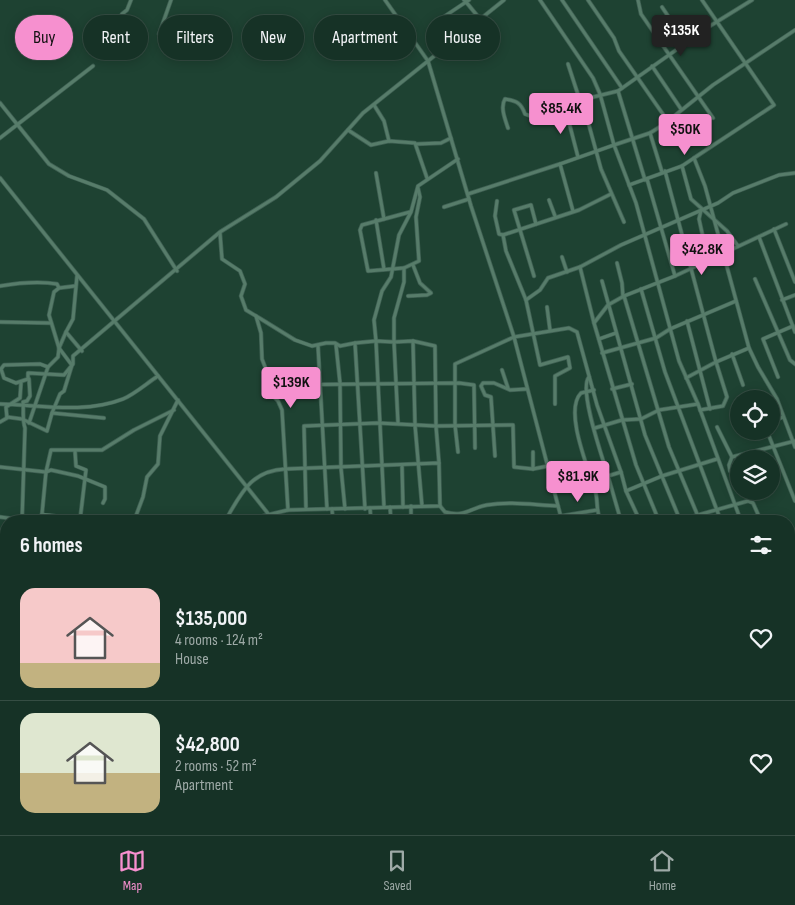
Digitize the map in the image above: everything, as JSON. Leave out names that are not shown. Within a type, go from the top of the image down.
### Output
[{"type":"street","points":[[123,15],[131,0]]},
{"type":"street","points":[[166,15],[171,0]]},
{"type":"street","points":[[385,0],[428,61],[469,199],[514,337],[561,515]]},
{"type":"street","points":[[485,15],[504,0]]},
{"type":"street","points":[[540,0],[593,78],[600,94],[614,145],[629,185],[658,282],[679,361],[698,404],[739,515]]},
{"type":"street","points":[[562,0],[622,88]]},
{"type":"street","points":[[588,0],[614,38],[619,51],[667,120]]},
{"type":"street","points":[[638,0],[641,14],[712,118]]},
{"type":"street","points":[[629,185],[682,166],[774,105],[702,0]]},
{"type":"street","points":[[508,128],[504,115],[503,103],[505,99],[516,100],[522,106],[525,114],[534,119],[581,100],[618,91],[717,21],[752,0]]},
{"type":"street","points":[[446,15],[466,1],[477,15]]},
{"type":"street","points":[[662,7],[686,43]]},
{"type":"street","points":[[468,194],[650,133],[681,109],[795,30]]},
{"type":"street","points":[[0,422],[7,417],[22,419],[47,430],[60,394],[64,391],[73,356],[114,320],[177,271],[220,232],[276,197],[320,161],[374,105],[428,61]]},
{"type":"street","points":[[568,64],[611,194],[614,195],[624,222]]},
{"type":"street","points":[[0,138],[92,66]]},
{"type":"street","points":[[652,66],[681,109]]},
{"type":"street","points":[[618,91],[675,276]]},
{"type":"street","points":[[0,103],[49,164],[69,176],[107,190],[144,219],[177,271]]},
{"type":"street","points":[[374,105],[384,121],[389,141]]},
{"type":"street","points":[[564,108],[578,157]]},
{"type":"street","points":[[348,130],[371,145],[389,141],[417,144],[441,143],[451,138]]},
{"type":"street","points":[[650,133],[690,257],[690,268],[727,399],[723,406],[700,410]]},
{"type":"street","points":[[417,144],[427,178]]},
{"type":"street","points":[[694,158],[705,186],[749,348],[777,399],[795,447]]},
{"type":"street","points":[[384,507],[378,423],[378,384],[374,320],[382,291],[391,277],[398,235],[411,212],[418,186],[427,178],[458,159]]},
{"type":"street","points":[[560,164],[574,211]]},
{"type":"street","points":[[682,166],[691,199],[701,210],[727,231],[738,246]]},
{"type":"street","points":[[376,173],[384,219]]},
{"type":"street","points":[[526,300],[540,290],[548,278],[580,267],[644,235],[710,206],[733,193],[779,175],[795,173]]},
{"type":"street","points":[[0,178],[268,513]]},
{"type":"street","points":[[411,212],[362,225],[360,230],[368,270],[404,268],[419,261],[420,253],[416,234],[417,209],[420,197],[418,186]]},
{"type":"street","points":[[497,201],[496,228],[499,234],[503,234],[574,211],[611,194]]},
{"type":"street","points":[[444,206],[469,199]]},
{"type":"street","points":[[549,200],[555,216]]},
{"type":"street","points":[[534,276],[514,210],[531,205],[536,224]]},
{"type":"street","points":[[701,210],[698,219],[708,260]]},
{"type":"street","points":[[376,220],[384,269]]},
{"type":"street","points":[[594,323],[608,304],[675,276],[786,224]]},
{"type":"street","points":[[774,229],[795,282]]},
{"type":"street","points":[[220,232],[222,259],[240,271],[244,284],[241,296],[246,310],[296,340],[318,346],[326,343],[336,345],[413,341],[435,346],[440,506],[445,512],[460,514],[493,505],[537,504],[558,506]]},
{"type":"street","points":[[503,234],[506,251],[526,300],[540,364],[568,357],[569,360],[570,368],[555,376],[555,404]]},
{"type":"street","points":[[758,237],[795,332]]},
{"type":"street","points":[[562,257],[567,272]]},
{"type":"street","points":[[617,264],[637,343],[669,447],[698,515]]},
{"type":"street","points":[[408,296],[431,293],[420,283],[413,265]]},
{"type":"street","points":[[580,267],[612,389],[644,484],[657,515]]},
{"type":"street","points":[[398,424],[394,318],[404,282],[404,268]]},
{"type":"street","points":[[58,348],[73,319],[77,276]]},
{"type":"street","points":[[755,279],[790,360],[794,364]]},
{"type":"street","points":[[0,286],[29,282],[57,284],[59,288]]},
{"type":"street","points":[[602,282],[651,451],[678,515]]},
{"type":"street","points":[[29,423],[47,375],[48,367],[58,357],[58,348],[49,315],[52,298],[59,288],[75,286]]},
{"type":"street","points":[[641,289],[665,372],[698,465],[719,515]]},
{"type":"street","points":[[782,300],[795,295]]},
{"type":"street","points":[[602,353],[621,346],[656,338],[687,321],[736,301]]},
{"type":"street","points":[[547,307],[550,330]]},
{"type":"street","points":[[256,316],[261,333],[262,359],[269,373],[272,385],[269,392],[278,401],[282,410],[288,510]]},
{"type":"street","points":[[687,321],[710,409]]},
{"type":"street","points":[[0,322],[50,323]]},
{"type":"street","points":[[778,377],[763,341],[764,337],[793,326]]},
{"type":"street","points":[[458,452],[455,425],[455,364],[514,337],[569,328],[577,332],[589,377],[626,491],[637,515]]},
{"type":"street","points":[[66,332],[82,350]]},
{"type":"street","points":[[599,339],[616,332]]},
{"type":"street","points":[[413,341],[415,425],[422,506]]},
{"type":"street","points":[[355,343],[359,424],[364,467],[365,509]]},
{"type":"street","points":[[336,345],[340,383],[341,468],[345,509]]},
{"type":"street","points":[[318,346],[327,509]]},
{"type":"street","points":[[58,348],[72,364]]},
{"type":"street","points":[[686,378],[732,354],[749,348]]},
{"type":"street","points":[[732,354],[743,385]]},
{"type":"street","points":[[28,373],[28,379],[22,383],[16,383],[4,378],[1,368],[2,365],[40,364],[48,367]]},
{"type":"street","points":[[28,373],[64,375],[72,364]]},
{"type":"street","points":[[502,370],[508,389]]},
{"type":"street","points":[[22,515],[25,428],[22,419],[23,402],[27,401],[30,396],[28,373]]},
{"type":"street","points":[[0,404],[55,407],[107,404],[125,398],[158,376]]},
{"type":"street","points":[[589,377],[586,382],[588,404],[619,515]]},
{"type":"street","points":[[495,456],[495,425],[491,397],[485,395],[481,386],[483,383],[490,382],[508,389],[527,388]]},
{"type":"street","points":[[7,417],[6,407],[20,398],[22,383]]},
{"type":"street","points":[[272,385],[320,383],[454,383],[474,385],[475,448]]},
{"type":"street","points":[[612,389],[632,384]]},
{"type":"street","points":[[594,390],[587,391],[578,396],[574,406],[580,444],[596,494],[599,515]]},
{"type":"street","points":[[136,515],[143,497],[147,476],[158,464],[160,436],[178,400]]},
{"type":"street","points":[[594,428],[622,420],[641,419],[659,410],[698,404]]},
{"type":"street","points":[[48,515],[42,514],[46,472],[51,450],[102,450],[134,430],[174,410]]},
{"type":"street","points":[[52,413],[104,418]]},
{"type":"street","points":[[306,510],[304,426],[378,423],[436,426],[513,425],[514,466],[533,468],[548,466]]},
{"type":"street","points":[[717,427],[730,453]]},
{"type":"street","points":[[770,440],[795,501]]},
{"type":"street","points":[[761,450],[794,441]]},
{"type":"street","points":[[75,451],[76,466],[86,470],[81,515]]},
{"type":"street","points":[[533,452],[533,468]]},
{"type":"street","points":[[626,491],[679,470],[718,459]]},
{"type":"street","points":[[730,462],[730,471]]},
{"type":"street","points":[[229,515],[246,485],[266,472],[285,469],[324,469],[439,463]]},
{"type":"street","points":[[402,464],[403,506]]},
{"type":"street","points":[[571,464],[574,476]]},
{"type":"street","points":[[0,467],[46,472],[51,470],[85,479],[105,487],[106,499],[103,502]]},
{"type":"street","points":[[608,476],[620,472]]},
{"type":"street","points":[[551,478],[574,476],[591,480]]},
{"type":"street","points":[[702,515],[751,502],[758,515]]},
{"type":"street","points":[[410,506],[411,515]]},
{"type":"street","points":[[265,515],[288,510],[440,506]]},
{"type":"street","points":[[390,507],[391,515]]},
{"type":"street","points":[[370,508],[371,515]]},
{"type":"street","points":[[332,509],[332,515]]},
{"type":"street","points":[[567,515],[597,510]]}]
